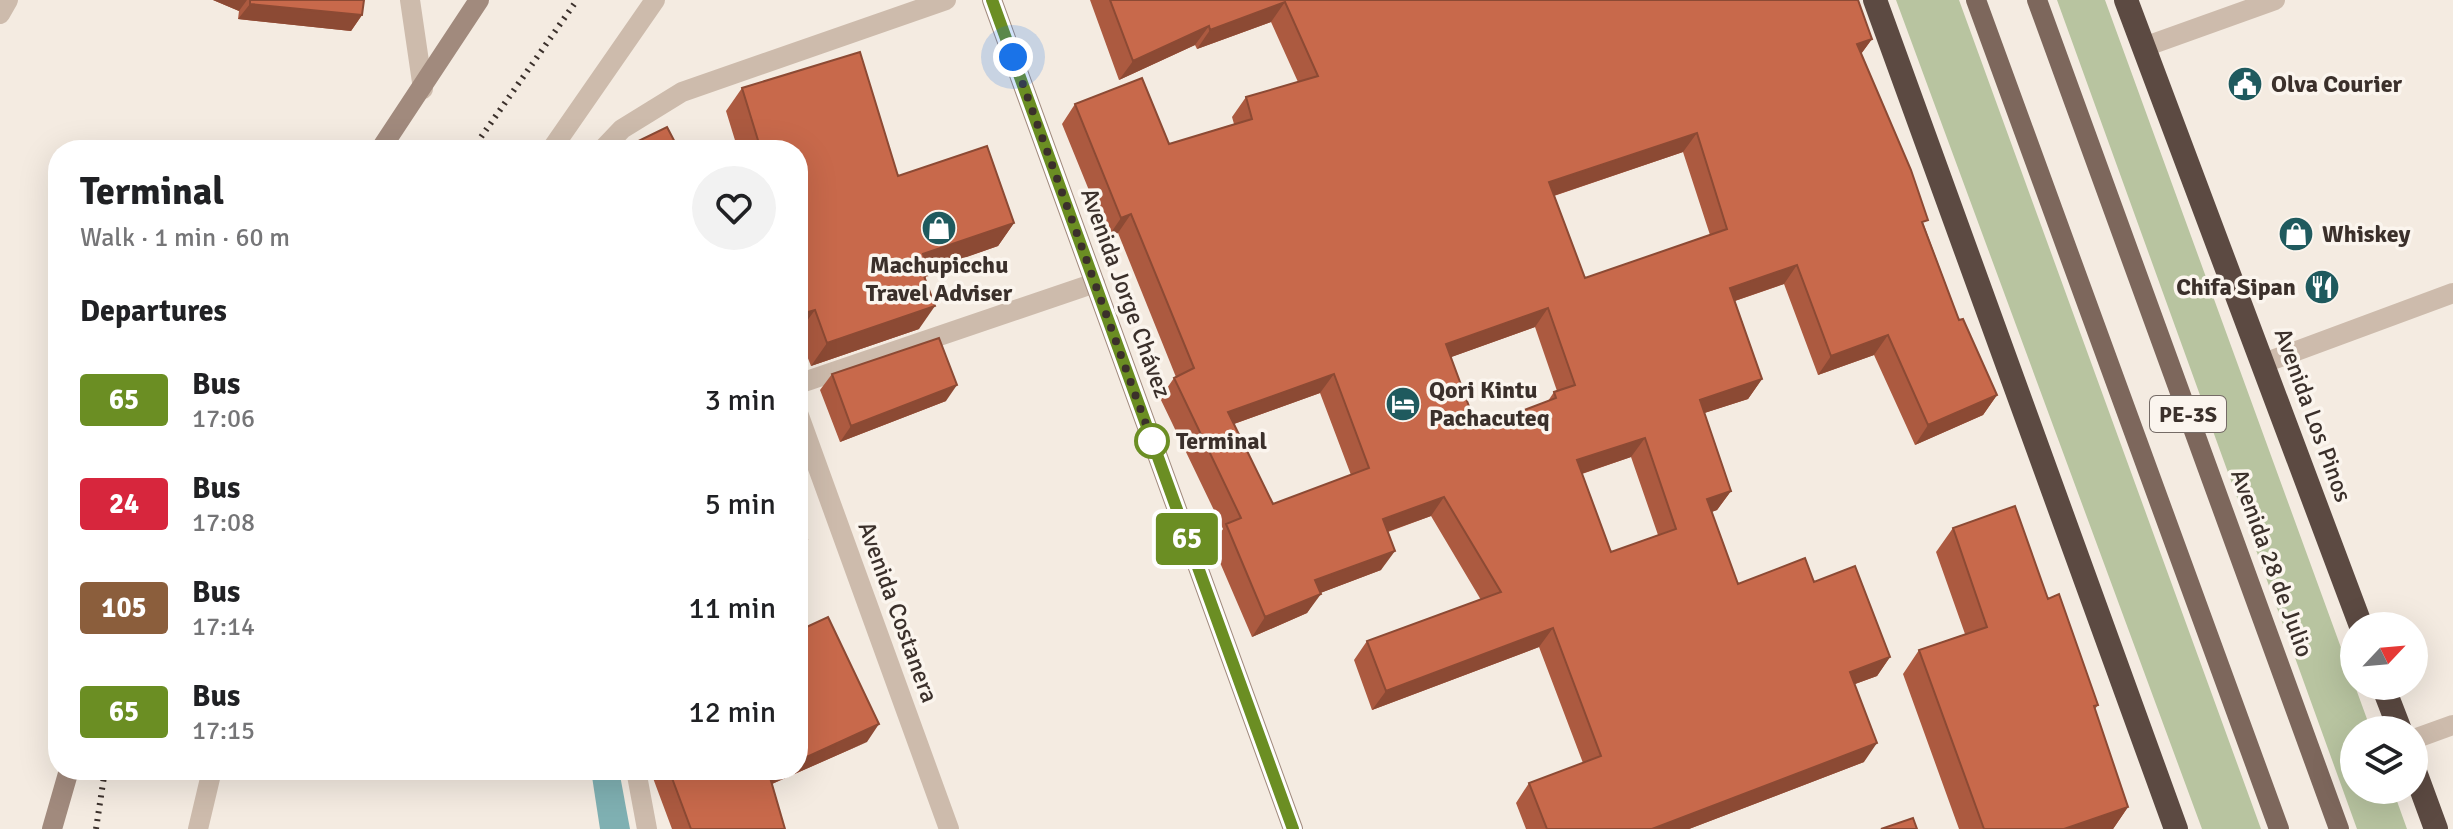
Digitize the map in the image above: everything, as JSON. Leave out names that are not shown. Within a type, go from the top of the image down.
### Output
[{"type":"highway","points":[[1875,0],[2176,829]]},
{"type":"highway","name":"Avenida Los Pinos","points":[[2126,0],[2356,612]]},
{"type":"highway","points":[[2427,804],[2436,829]]},
{"type":"main road","name":"PE-3S","points":[[1976,0],[2279,829]]},
{"type":"main road","name":"Avenida 28 de Julio","points":[[2037,0],[2339,829]]},
{"type":"street","points":[[0,14],[8,0]]},
{"type":"street","points":[[410,0],[423,89]]},
{"type":"street","points":[[387,140],[479,0]]},
{"type":"street","points":[[558,140],[655,0]]},
{"type":"street","points":[[612,140],[622,129],[682,92],[946,0]]},
{"type":"street","name":"Avenida Jorge Chávez","points":[[992,0],[1293,829]]},
{"type":"street","points":[[2144,47],[2275,0]]},
{"type":"street","points":[[808,381],[1095,283]]},
{"type":"street","points":[[2264,363],[2453,293]]},
{"type":"street","name":"Avenida Costanera","points":[[808,441],[949,829]]},
{"type":"street","points":[[2428,734],[2453,725]]},
{"type":"street","points":[[52,829],[66,780]]},
{"type":"street","points":[[198,829],[210,780]]},
{"type":"street","points":[[638,780],[647,829]]},
{"type":"green space","points":[[1896,0],[1959,0],[2261,829],[2202,829]]},
{"type":"green space","points":[[2057,0],[2105,0],[2340,645],[2340,700],[2360,700],[2366,716],[2340,716],[2340,782]]},
{"type":"green space","points":[[2348,804],[2398,804],[2407,829],[2357,829]]},
{"type":"water","points":[[593,780],[621,780],[630,829],[600,829]]},
{"type":"building","points":[[250,0],[364,0],[362,15],[250,4]]},
{"type":"building","points":[[1110,0],[1858,0],[1872,39],[1857,44],[1911,170],[1928,220],[1922,222],[1959,320],[1963,319],[1997,395],[1928,425],[1888,335],[1831,356],[1797,265],[1730,288],[1762,379],[1700,400],[1731,491],[1707,499],[1738,584],[1805,558],[1814,582],[1855,566],[1890,657],[1850,672],[1877,743],[1652,829],[1547,829],[1529,783],[1601,756],[1553,628],[1386,691],[1367,641],[1501,592],[1444,497],[1383,519],[1395,551],[1315,580],[1321,594],[1265,617],[1226,524],[1241,518],[1174,378],[1194,368],[1131,214],[1121,218],[1075,104],[1142,78],[1169,144],[1252,119],[1246,97],[1318,76],[1285,2],[1210,30],[1209,26],[1133,61]],"holes":[[[1697,133],[1727,229],[1585,278],[1549,182]],[[1548,308],[1575,385],[1554,392],[1556,398],[1477,428],[1446,344]],[[1334,374],[1369,468],[1273,504],[1228,412]],[[1645,438],[1676,529],[1611,552],[1577,460]]]},
{"type":"building","points":[[860,52],[898,176],[987,146],[1014,223],[923,254],[929,275],[924,276],[935,306],[827,343],[815,310],[808,312],[808,140],[758,140],[742,88]]},
{"type":"building","points":[[667,127],[674,140],[640,140]]},
{"type":"building","points":[[939,338],[957,385],[851,426],[832,374]]},
{"type":"building","points":[[2015,506],[2048,599],[2059,594],[2098,705],[2094,706],[2128,807],[2064,829],[1984,829],[1919,650],[1987,627],[1953,528]]},
{"type":"building","points":[[828,617],[879,724],[808,756],[808,626]]},
{"type":"building","points":[[673,780],[771,780],[785,829],[691,829]]},
{"type":"building","points":[[1913,818],[1917,829],[1881,829]]},
{"type":"railway","points":[[479,140],[577,0]]},
{"type":"railway","points":[[96,829],[103,780]]},
{"type":"bus line","name":"65","points":[[992,0],[1293,829]]},
{"type":"place","name":"Olva Courier","points":[[2245,84]]},
{"type":"place","name":"Machupicchu Travel Adviser","points":[[939,228]]},
{"type":"place","name":"Whiskey","points":[[2296,234]]},
{"type":"place","name":"Chifa Sipan","points":[[2322,287]]},
{"type":"place","name":"Qori Kintu Pachacuteq","points":[[1403,404]]},
{"type":"place","name":"Terminal","points":[[1152,441]]},
{"type":"route","points":[[1013,57],[1156,452],[1152,441]]}]
